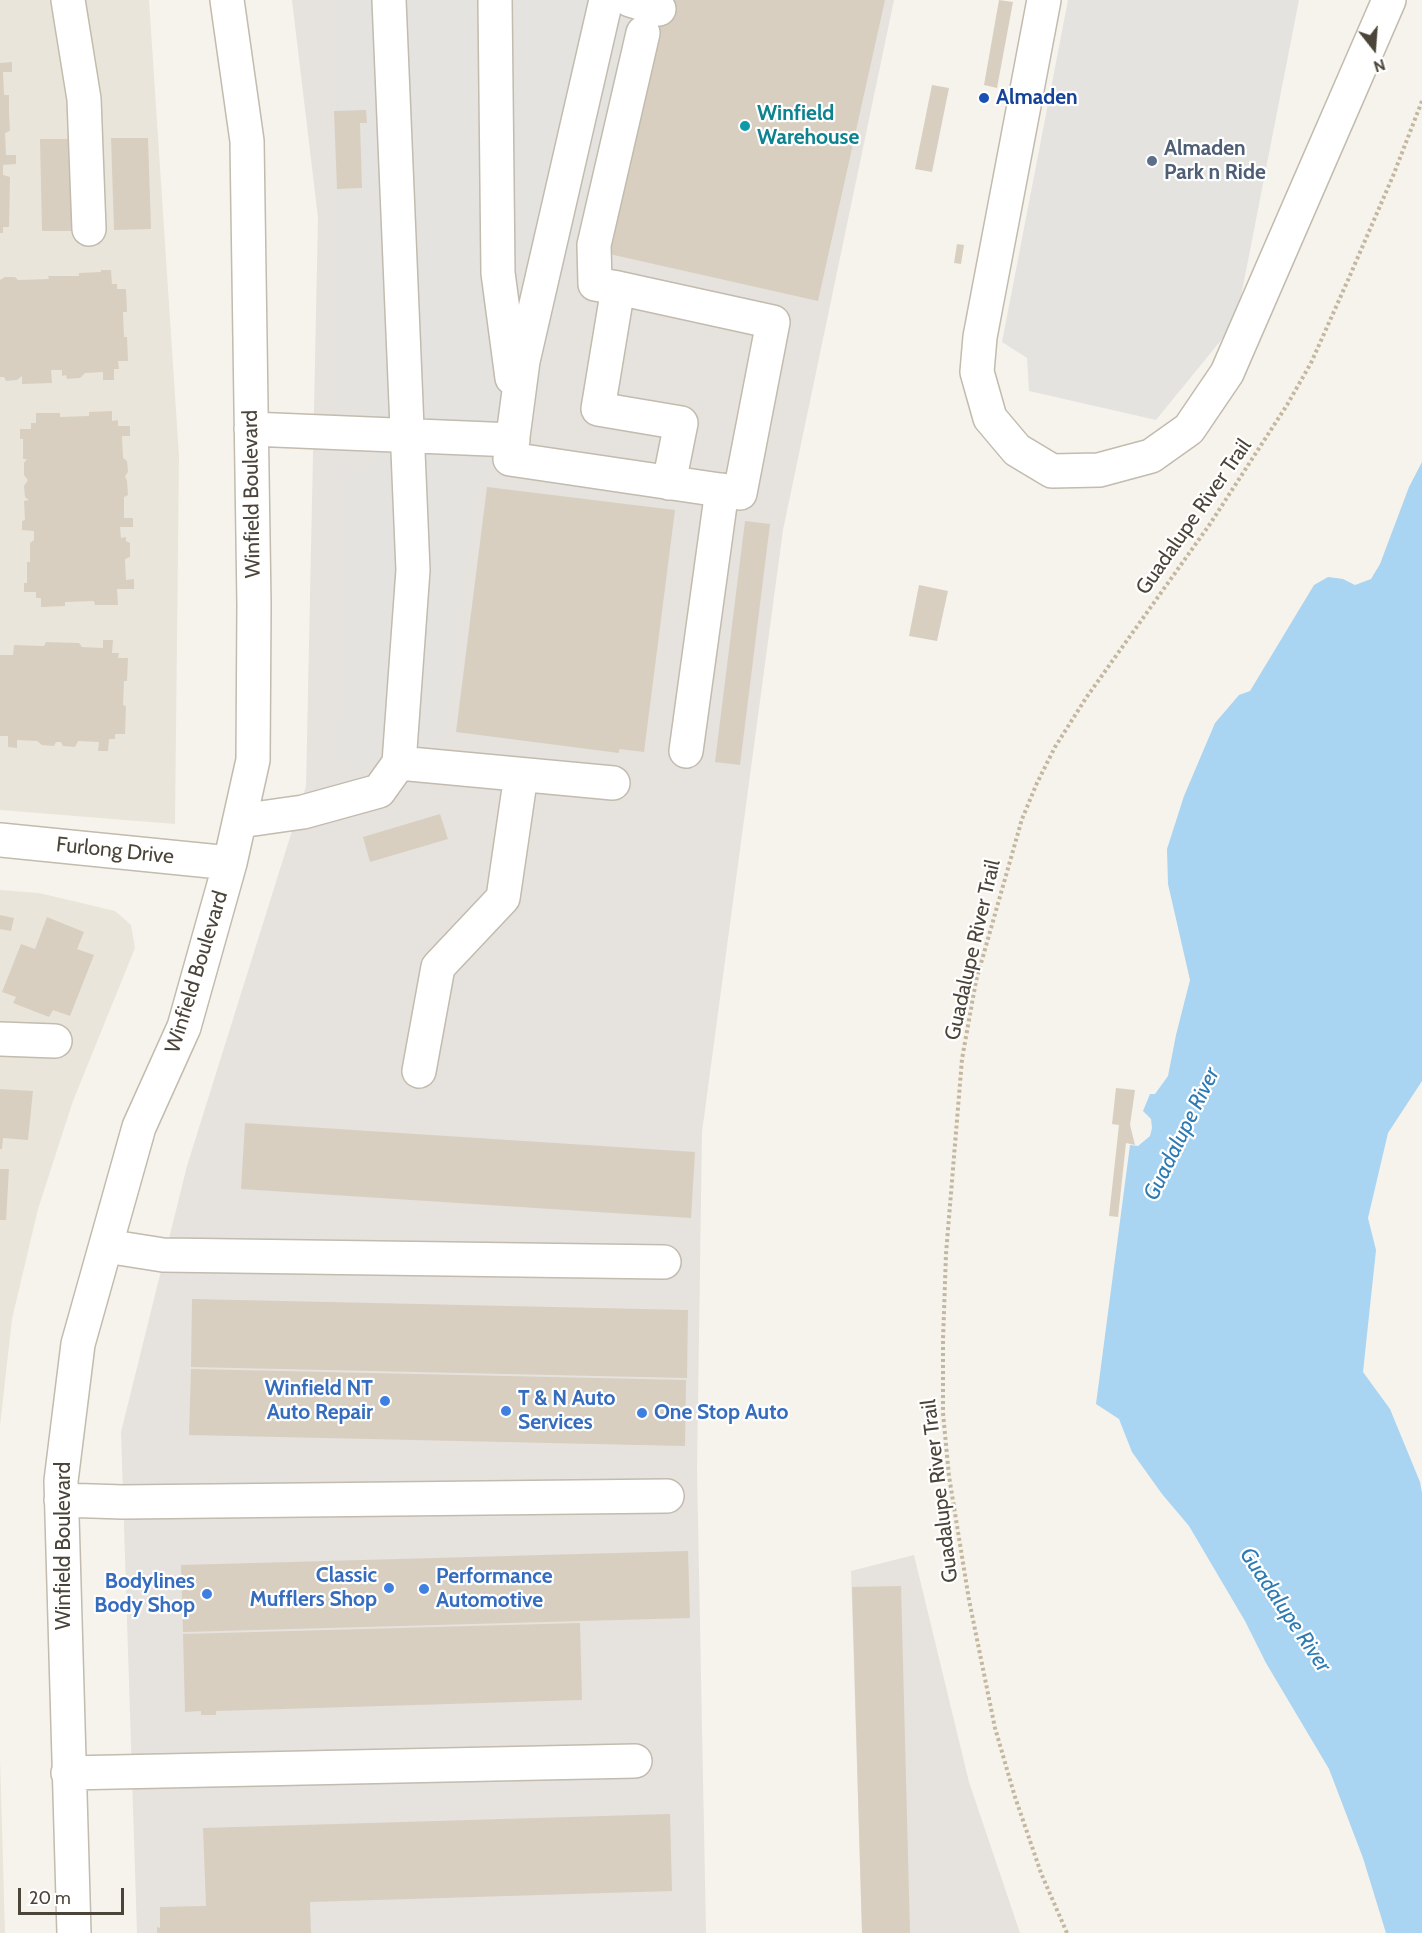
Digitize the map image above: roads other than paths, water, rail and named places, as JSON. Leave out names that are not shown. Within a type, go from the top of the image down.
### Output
[{"type":"street","points":[[68,0],[84,99],[89,229]]},
{"type":"street","name":"Winfield Boulevard","points":[[74,1933],[60,1481],[78,1344],[139,1127],[184,1027],[230,863],[253,760],[247,141],[227,0]]},
{"type":"street","points":[[240,821],[303,813],[379,791],[399,764],[413,570],[389,0]]},
{"type":"street","points":[[495,0],[498,273],[515,424]]},
{"type":"street","points":[[606,0],[523,361],[510,459],[740,493],[773,322],[595,284],[594,245],[644,14]]},
{"type":"street","points":[[1044,0],[980,337],[977,372],[990,418],[1017,450],[1052,471],[1099,470],[1151,456],[1189,429],[1227,373],[1389,0]]},
{"type":"street","points":[[618,288],[598,409],[681,423],[669,483]]},
{"type":"street","points":[[251,429],[408,435],[515,424]]},
{"type":"street","points":[[686,751],[723,490]]},
{"type":"street","points":[[399,764],[613,783]]},
{"type":"street","points":[[419,1071],[438,967],[503,898],[521,775]]},
{"type":"street","name":"Furlong Drive","points":[[0,840],[230,863]]},
{"type":"street","points":[[0,1039],[55,1041]]},
{"type":"street","points":[[106,1246],[163,1255],[664,1262]]},
{"type":"street","points":[[61,1500],[123,1502],[667,1496]]},
{"type":"street","points":[[68,1773],[635,1761]]},
{"type":"water","name":"Guadalupe River","points":[[1422,462],[1422,1081],[1388,1133],[1368,1218],[1376,1250],[1363,1372],[1390,1409],[1420,1482],[1422,1493],[1422,1933],[1386,1933],[1363,1858],[1329,1769],[1189,1526],[1162,1494],[1132,1452],[1119,1419],[1096,1404],[1130,1145],[1138,1146],[1150,1136],[1151,1119],[1143,1111],[1150,1094],[1155,1094],[1168,1076],[1190,980],[1168,884],[1167,849],[1184,796],[1215,723],[1239,695],[1250,691],[1314,585],[1328,577],[1343,579],[1355,585],[1371,579],[1380,564],[1409,487]]},
{"type":"place","name":"Almaden","points":[[984,98]]},
{"type":"place","name":"Winfield Warehouse","points":[[745,126]]},
{"type":"place","name":"Almaden Park n Ride","points":[[1152,161]]},
{"type":"place","name":"Winfield NT Auto Repair","points":[[385,1401]]},
{"type":"place","name":"T & N Auto Services","points":[[506,1411]]},
{"type":"place","name":"One Stop Auto","points":[[642,1413]]},
{"type":"place","name":"Classic Mufflers Shop","points":[[389,1588]]},
{"type":"place","name":"Performance Automotive","points":[[424,1589]]},
{"type":"place","name":"Bodylines Body Shop","points":[[207,1594]]}]
